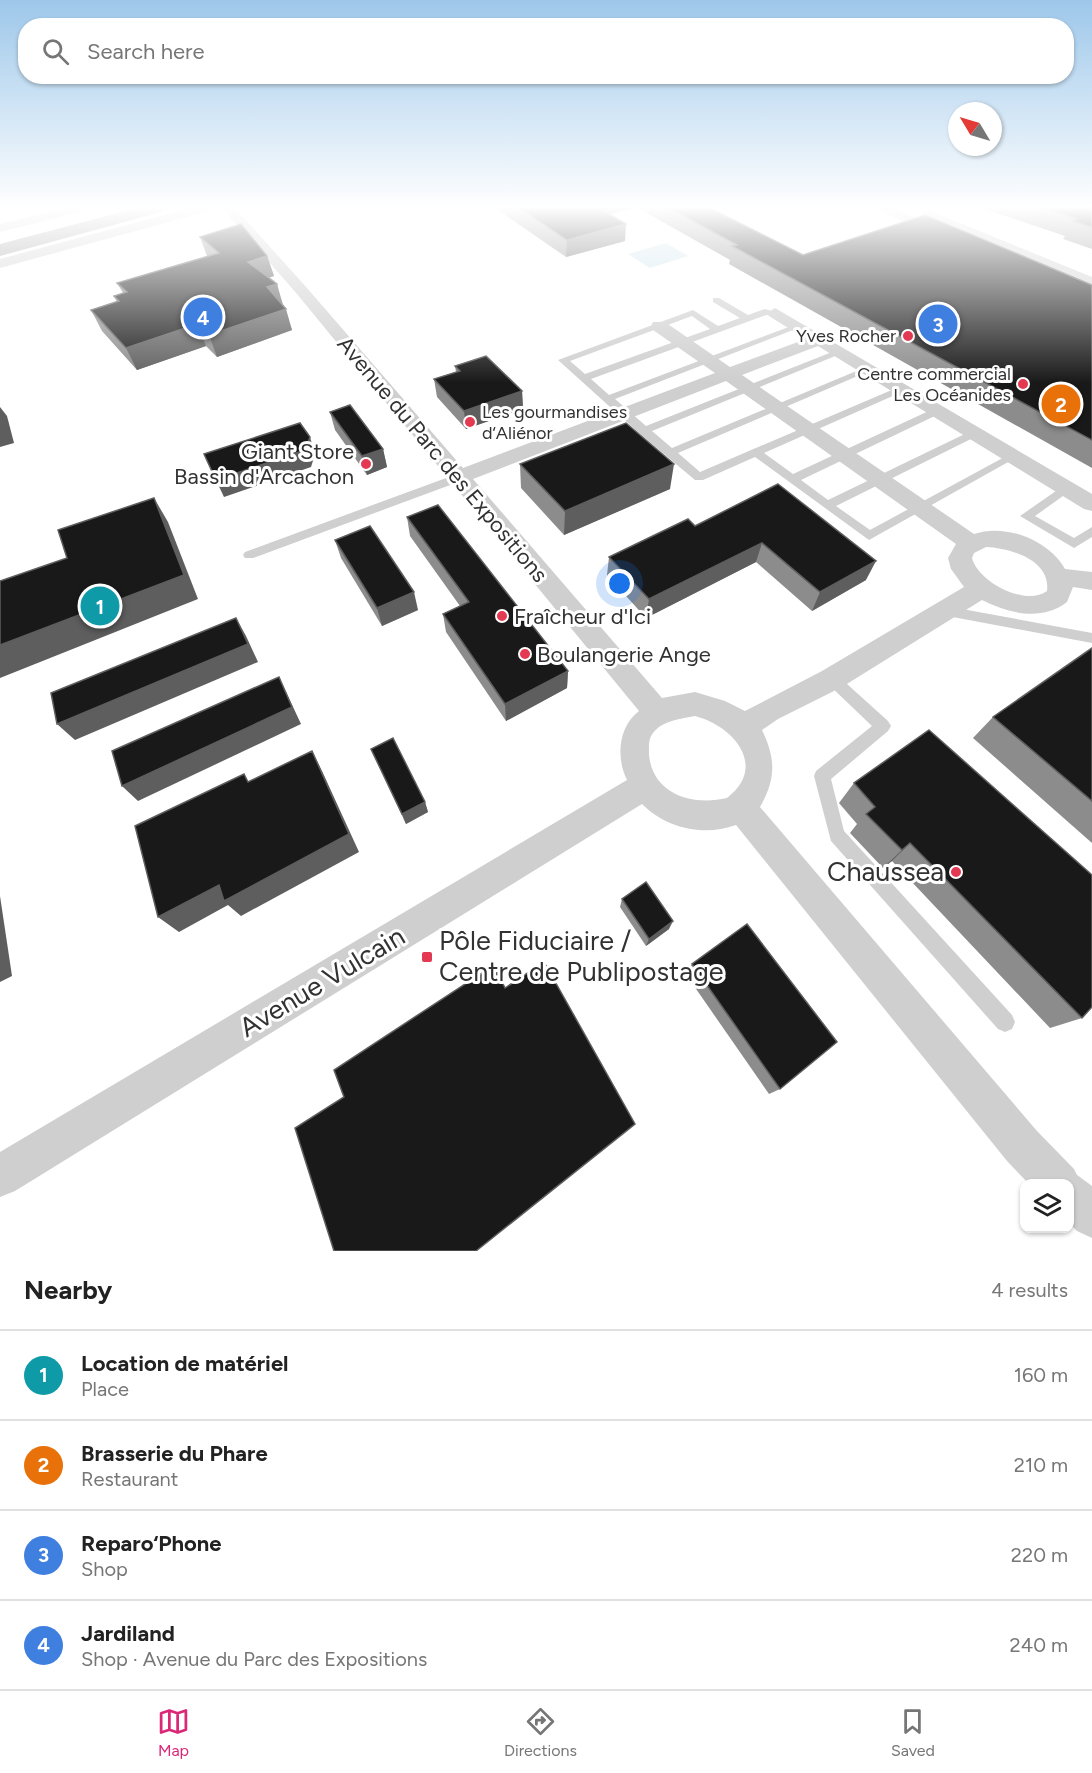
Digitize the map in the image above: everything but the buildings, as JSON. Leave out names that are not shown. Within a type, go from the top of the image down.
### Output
[{"type":"street","name":"Avenue du Parc des Expositions","points":[[280,266],[657,712]]},
{"type":"street","points":[[1017,266],[1060,285]]},
{"type":"street","points":[[1054,266],[1092,282]]},
{"type":"street","points":[[775,313],[1092,504]]},
{"type":"street","points":[[659,326],[971,543]]},
{"type":"street","points":[[457,478],[818,340]]},
{"type":"street","points":[[983,539],[997,539],[1028,548],[1052,566],[1059,577],[1061,586],[1058,595],[1050,602],[1039,605],[1009,603],[980,589],[966,573],[960,558],[964,549],[971,543],[983,539]]},
{"type":"street","points":[[1059,577],[1092,581]]},
{"type":"street","points":[[744,728],[768,711],[832,679],[980,589]]},
{"type":"street","points":[[696,704],[715,709],[744,728],[757,750],[760,769],[756,787],[741,807],[707,817],[684,814],[664,805],[644,786],[637,772],[633,754],[636,736],[645,722],[657,712],[676,705],[696,704]]},
{"type":"street","name":"Avenue Vulcain","points":[[0,1176],[644,786]]},
{"type":"street","points":[[741,807],[766,840],[1022,1146],[1054,1179]]},
{"type":"street","points":[[1074,1198],[1092,1216]]},
{"type":"lane","points":[[716,300],[748,319]]},
{"type":"lane","points":[[584,378],[765,312],[775,313]]},
{"type":"lane","points":[[718,330],[693,313],[563,360],[623,414],[699,477],[901,389]]},
{"type":"lane","points":[[607,399],[797,327]]},
{"type":"lane","points":[[643,431],[840,352]]},
{"type":"lane","points":[[669,453],[868,369]]},
{"type":"lane","points":[[793,479],[937,411]]},
{"type":"lane","points":[[828,505],[975,433]]},
{"type":"lane","points":[[757,453],[869,536],[1014,456]]},
{"type":"lane","points":[[249,555],[457,478]]},
{"type":"lane","points":[[1066,488],[1026,516],[1074,544],[1092,531]]},
{"type":"lane","points":[[949,606],[958,613],[1092,638]]},
{"type":"lane","points":[[832,679],[883,726],[822,776],[837,835],[1005,1022]]},
{"type":"place","name":"Jardiland","points":[[203,317]]},
{"type":"place","name":"Reparo‘Phone","points":[[938,324]]},
{"type":"place","name":"Yves Rocher","points":[[908,336]]},
{"type":"place","name":"Centre commercial Les Océanides","points":[[1023,384]]},
{"type":"place","name":"Brasserie du Phare","points":[[1061,404]]},
{"type":"place","name":"Les gourmandises d‘Aliénor","points":[[470,422]]},
{"type":"place","name":"Giant Store Bassin d'Arcachon","points":[[366,464]]},
{"type":"place","name":"Location de matériel","points":[[100,606]]},
{"type":"place","name":"Fraîcheur d'Ici","points":[[502,616]]},
{"type":"place","name":"Boulangerie Ange","points":[[525,654]]},
{"type":"place","name":"Chaussea","points":[[956,872]]},
{"type":"place","name":"Pôle Fiduciaire / Centre de Publipostage","points":[[427,957]]}]
